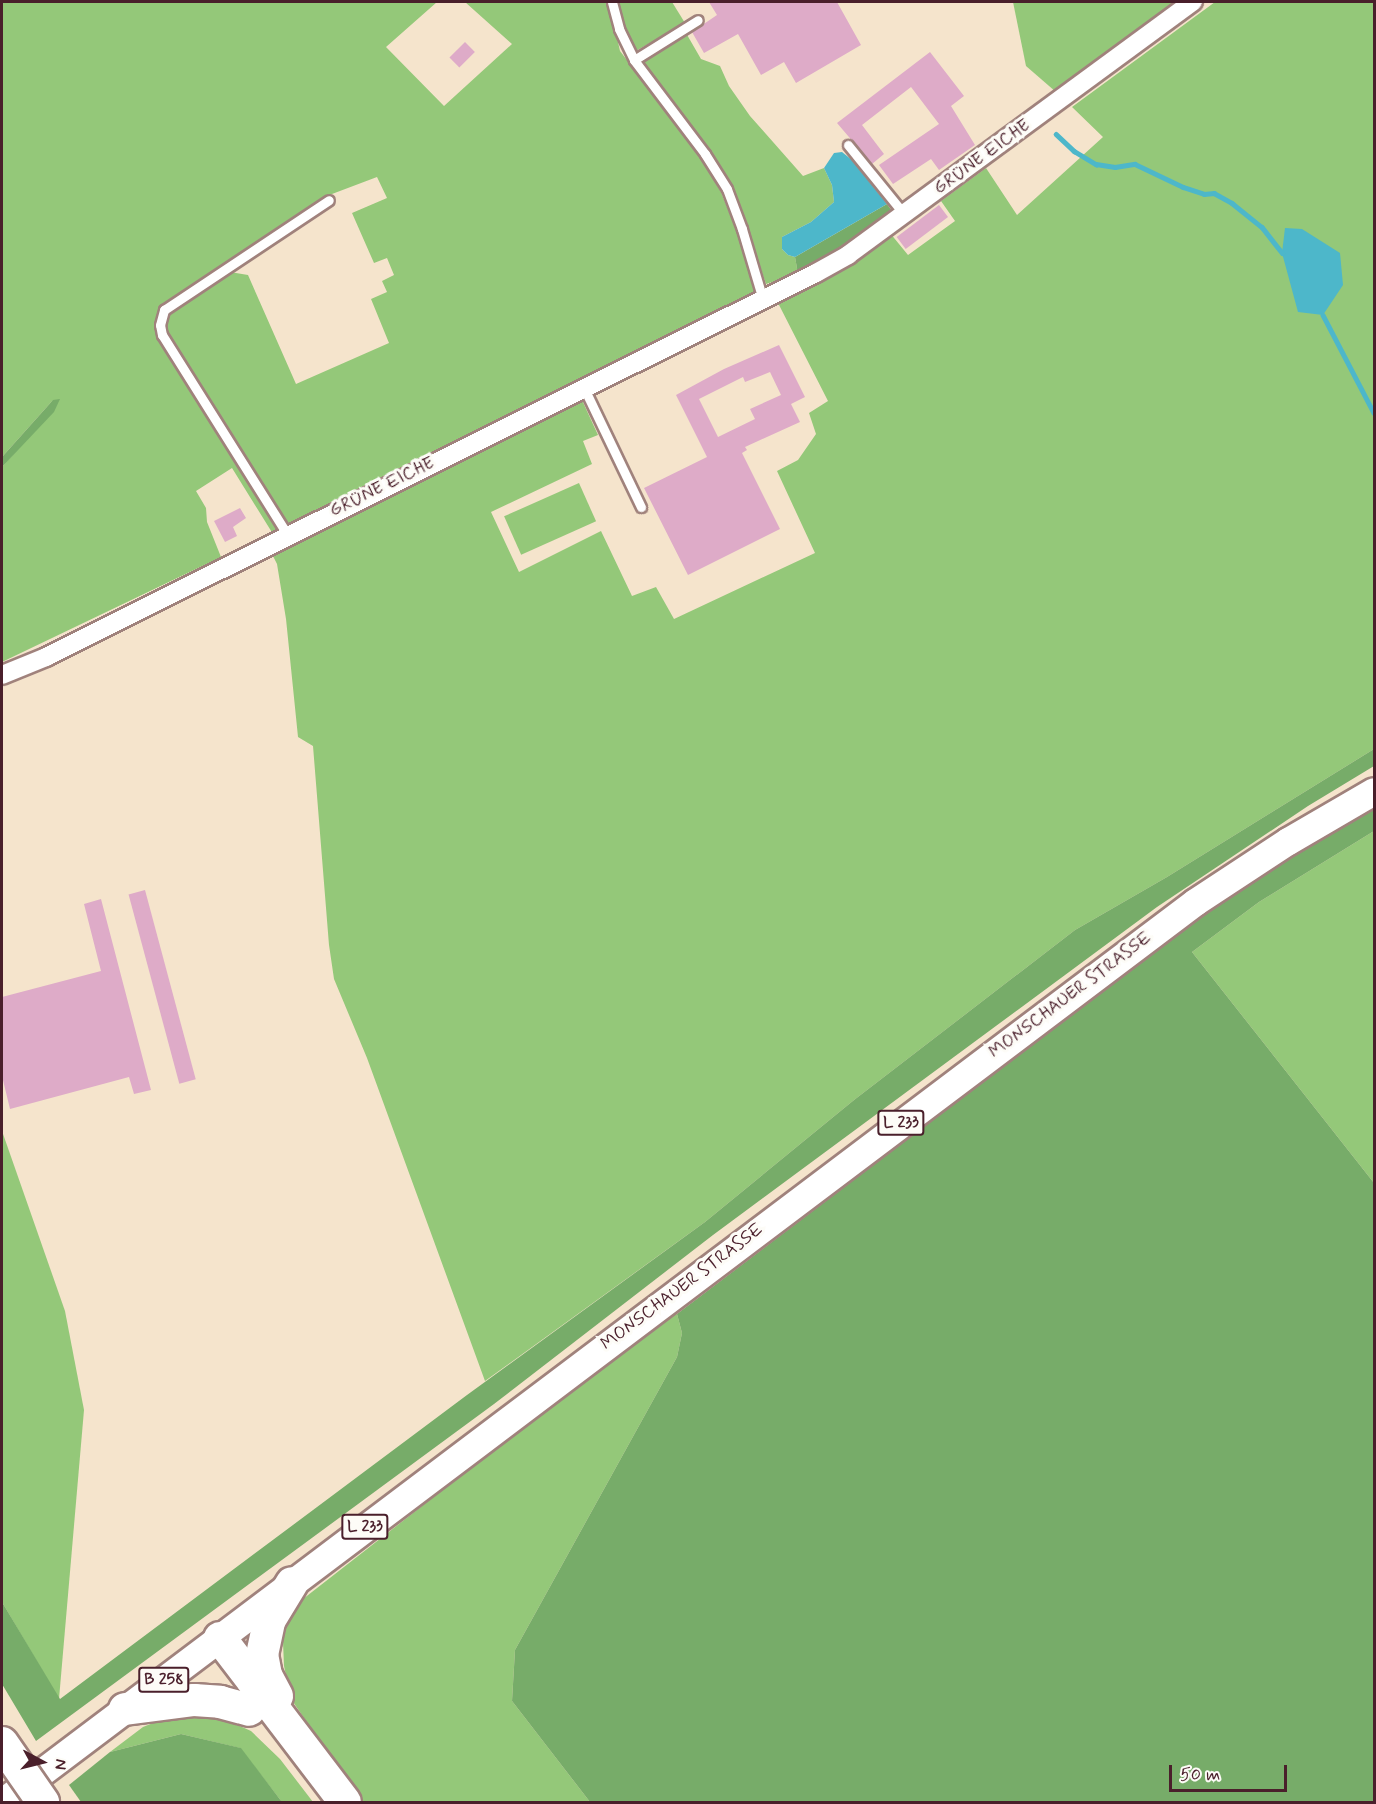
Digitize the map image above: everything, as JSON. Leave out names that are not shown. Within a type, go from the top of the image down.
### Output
[{"type":"highway","points":[[292,1583],[269,1621],[262,1654],[266,1675],[302,1745]]},
{"type":"highway","points":[[211,1645],[249,1710],[293,1758],[329,1803]]},
{"type":"highway","points":[[211,1645],[302,1745],[345,1803]]},
{"type":"highway","points":[[125,1710],[194,1700],[220,1702],[249,1710]]},
{"type":"highway","points":[[2,1743],[43,1803]]},
{"type":"main road","name":"MONSCHAUER STRASSE","points":[[2,1803],[1195,902],[1288,841],[1374,791]]},
{"type":"street","name":"GRÜNE EICHE","points":[[2,675],[46,657],[287,534],[763,300],[848,255],[1193,2]]},
{"type":"lane","points":[[612,2],[619,29],[634,60],[705,153],[727,189],[742,229],[763,300]]},
{"type":"lane","points":[[634,60],[698,20]]},
{"type":"lane","points":[[848,145],[904,214]]},
{"type":"lane","points":[[287,534],[162,335],[160,325],[164,310],[276,233],[329,200]]},
{"type":"lane","points":[[584,388],[641,507]]},
{"type":"green space","points":[[2,2],[437,2],[386,47],[444,106],[512,44],[465,2],[609,2],[620,51],[700,156],[721,192],[737,232],[756,295],[273,534],[232,468],[196,491],[206,508],[207,522],[221,557],[2,662],[2,467],[25,441],[53,400],[2,457]],"holes":[[[377,177],[387,198],[352,213],[374,263],[387,258],[394,275],[382,281],[387,292],[371,299],[389,343],[296,384],[248,275],[230,272],[226,263],[332,194]]]},
{"type":"green space","points":[[619,2],[672,2],[685,23],[634,52],[620,13]]},
{"type":"green space","points":[[1013,2],[1180,2],[1056,92],[1026,66]]},
{"type":"green space","points":[[1215,2],[1374,2],[1374,749],[1167,877],[1075,930],[854,1100],[705,1222],[485,1381],[367,1058],[334,979],[329,945],[313,746],[298,737],[286,619],[277,564],[272,554],[581,398],[598,435],[583,441],[592,464],[491,512],[519,572],[601,531],[632,596],[656,587],[674,619],[815,553],[777,471],[798,460],[816,434],[809,413],[828,401],[777,301],[890,233],[908,255],[955,221],[941,201],[986,168],[1017,215],[1103,137],[1072,107]]},
{"type":"green space","points":[[686,33],[701,59],[720,66],[729,86],[750,116],[803,176],[824,168],[832,185],[834,202],[811,222],[782,237],[782,249],[788,255],[795,257],[798,274],[766,284],[733,187],[710,151],[638,61]]},
{"type":"green space","points":[[887,204],[894,214],[831,259],[798,274],[795,257]]},
{"type":"green space","points":[[60,399],[54,412],[2,467],[2,457],[53,400]]},
{"type":"green space","points":[[579,483],[596,521],[521,555],[504,516]]},
{"type":"green space","points":[[1374,749],[1374,766],[1308,806],[1157,907],[713,1235],[494,1404],[36,1741],[2,1684],[2,1602],[60,1699],[467,1395],[705,1222],[854,1100],[1075,930],[1167,877]]},
{"type":"green space","points":[[1374,806],[1374,831],[1259,902],[1192,952],[1374,1183],[1374,1802],[590,1802],[512,1701],[515,1650],[677,1357],[682,1333],[677,1314],[1178,934],[1292,853]]},
{"type":"green space","points":[[1374,831],[1374,1183],[1192,952],[1259,902]]},
{"type":"green space","points":[[2,1131],[65,1311],[84,1410],[59,1699],[2,1602]]},
{"type":"green space","points":[[677,1314],[682,1333],[677,1357],[515,1650],[512,1701],[590,1802],[362,1802],[291,1699],[284,1666],[283,1642],[289,1616],[303,1599],[659,1321]]},
{"type":"green space","points":[[213,1714],[251,1731],[280,1759],[313,1802],[282,1802],[240,1748],[181,1734],[110,1752],[143,1727],[173,1715]]},
{"type":"green space","points":[[181,1734],[241,1748],[282,1802],[81,1802],[69,1785],[110,1752]]},
{"type":"water","points":[[842,152],[852,160],[887,204],[795,257],[788,255],[782,249],[782,237],[811,222],[834,202],[832,185],[824,168],[834,153]]},
{"type":"water","points":[[1285,228],[1302,229],[1340,253],[1343,285],[1323,315],[1298,312],[1282,253]]},
{"type":"building","points":[[709,2],[837,2],[861,45],[796,83],[784,62],[761,75],[738,34],[704,53],[692,32],[717,15]]},
{"type":"building","points":[[465,42],[475,52],[459,67],[449,58]]},
{"type":"building","points":[[930,52],[964,96],[951,106],[975,145],[939,170],[931,159],[893,184],[879,165],[939,124],[911,87],[862,125],[884,154],[872,164],[837,123]]},
{"type":"building","points":[[939,205],[948,217],[906,249],[897,237]]},
{"type":"building","points":[[779,345],[805,397],[791,404],[800,422],[745,447],[747,450],[742,453],[780,529],[688,575],[644,488],[707,457],[676,395],[724,369]],"holes":[[[770,372],[781,395],[750,409],[755,419],[718,437],[699,399],[743,377],[745,382]]]},
{"type":"building","points":[[240,508],[246,518],[233,527],[237,536],[225,542],[214,521]]},
{"type":"building","points":[[145,890],[196,1079],[179,1084],[129,894]]},
{"type":"building","points":[[101,899],[151,1090],[134,1094],[129,1077],[10,1109],[2,1076],[2,997],[101,971],[84,904]]},
{"type":"waterway","points":[[1056,134],[1074,151],[1096,164],[1115,167],[1135,164],[1183,187],[1204,194],[1214,193],[1232,203],[1262,227],[1282,253]]},
{"type":"waterway","points":[[1323,315],[1374,413]]}]
